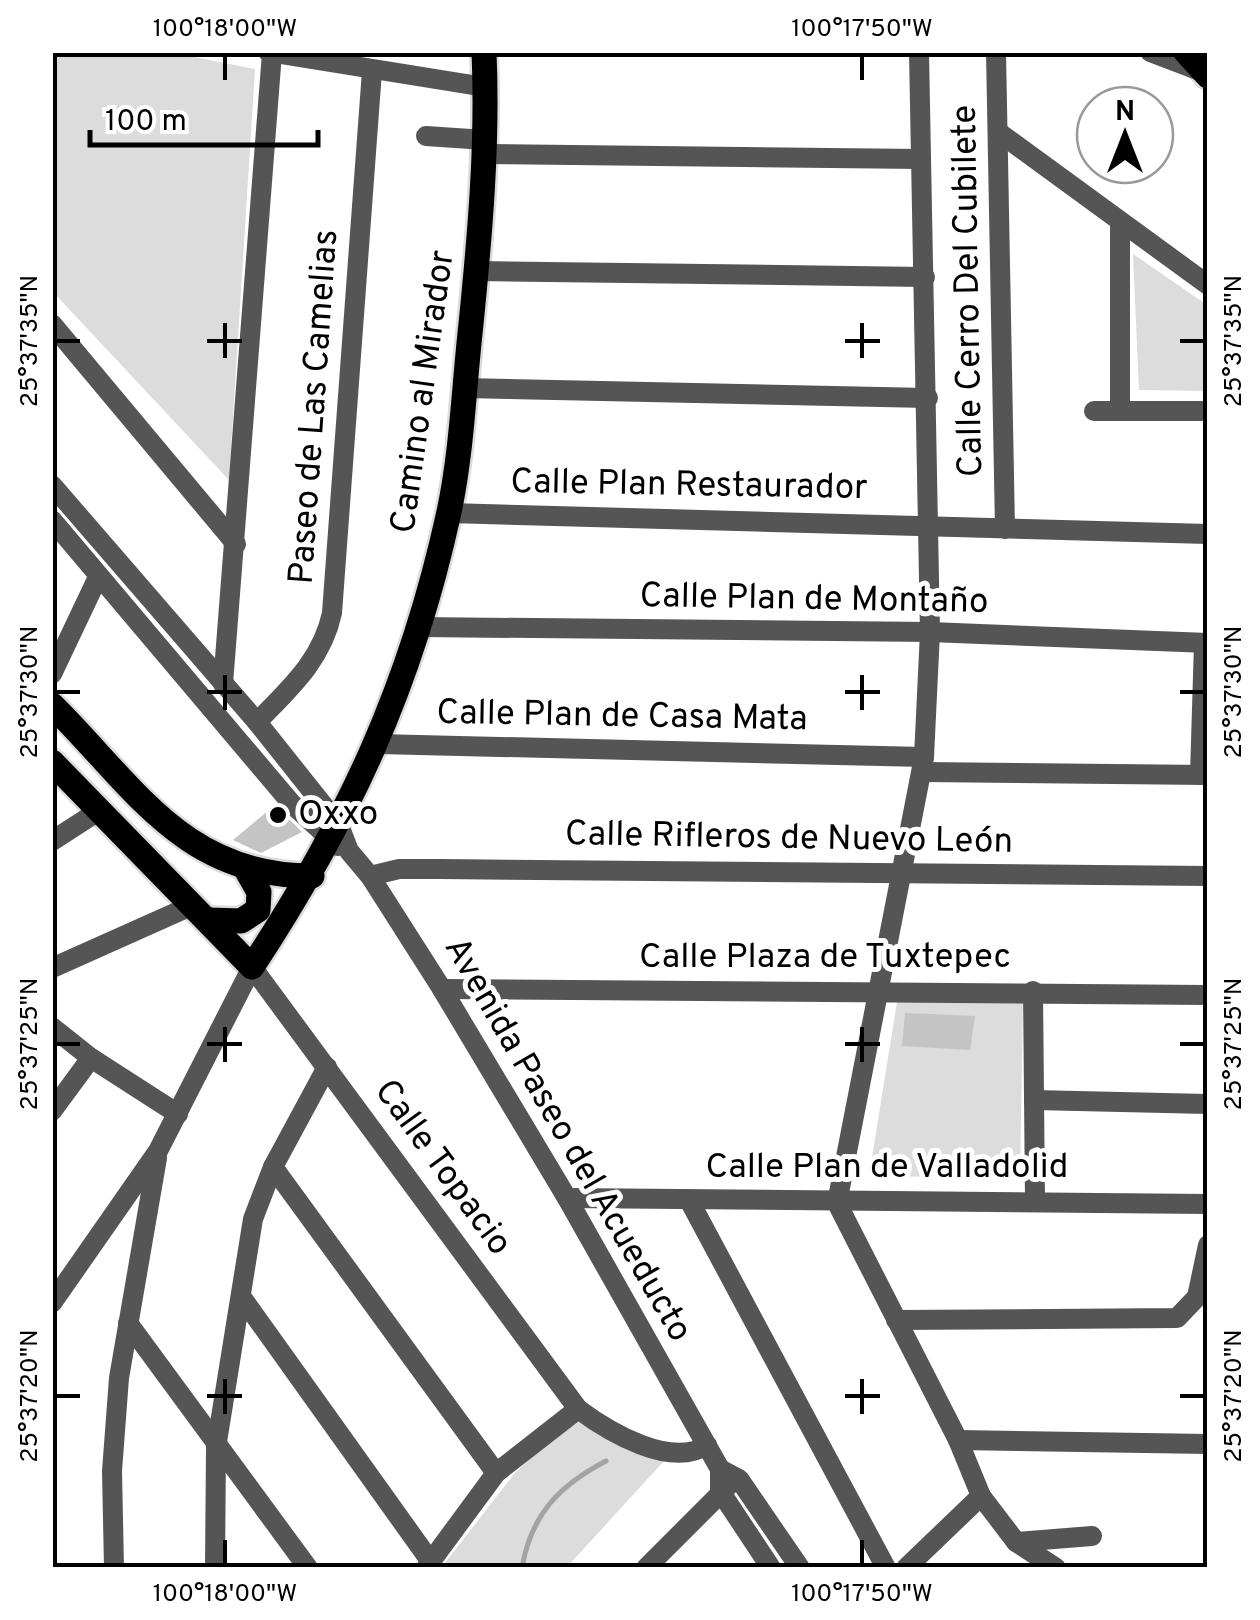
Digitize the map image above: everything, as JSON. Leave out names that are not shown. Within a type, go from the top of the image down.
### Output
[{"type":"main road","name":"Camino al Mirador","points":[[252,967],[339,839],[420,626],[449,513],[478,271],[484,52]]},
{"type":"main road","points":[[52,705],[172,829],[212,856],[246,869],[312,876]]},
{"type":"main road","points":[[52,762],[252,967]]},
{"type":"main road","points":[[201,913],[241,920],[258,910],[259,892],[246,869]]},
{"type":"street","points":[[920,52],[930,632],[923,764],[836,1203],[958,1440],[980,1496],[1016,1542],[1056,1568]]},
{"type":"street","name":"Calle Cerro Del Cubilete","points":[[996,52],[1005,529]]},
{"type":"street","points":[[1150,52],[1198,67]]},
{"type":"street","points":[[223,684],[270,53],[485,87]]},
{"type":"street","name":"Paseo de Las Camelias","points":[[257,722],[316,657],[326,640],[332,613],[372,72]]},
{"type":"street","points":[[1000,134],[1208,285]]},
{"type":"street","points":[[426,136],[484,147],[921,159]]},
{"type":"street","points":[[1120,224],[1120,411]]},
{"type":"street","points":[[478,271],[925,278]]},
{"type":"street","points":[[52,324],[236,544]]},
{"type":"street","points":[[464,388],[928,398]]},
{"type":"street","points":[[1094,411],[1208,411]]},
{"type":"street","name":"Avenida Paseo del Acueducto","points":[[52,485],[257,722],[339,839]]},
{"type":"street","name":"Calle Plan Restaurador","points":[[449,513],[1208,534]]},
{"type":"street","name":"Avenida Paseo del Acueducto","points":[[52,520],[370,876],[567,1198],[720,1469],[720,1491]]},
{"type":"street","points":[[52,674],[98,576]]},
{"type":"street","name":"Calle Plan de Montaño","points":[[420,626],[930,632],[1206,643]]},
{"type":"street","points":[[1204,775],[1206,643]]},
{"type":"street","points":[[184,671],[201,656]]},
{"type":"street","name":"Calle Plan de Casa Mata","points":[[378,744],[1204,775]]},
{"type":"street","points":[[52,841],[100,810]]},
{"type":"street","name":"Calle Rifleros de Nuevo León","points":[[370,876],[399,869],[1208,876]]},
{"type":"street","points":[[52,968],[201,913]]},
{"type":"street","name":"Calle Topacio","points":[[252,967],[578,1409]]},
{"type":"street","name":"Camino al Mirador","points":[[52,1303],[158,1151],[252,967]]},
{"type":"street","name":"Calle Plaza de Tuxtepec","points":[[442,989],[1208,995]]},
{"type":"street","points":[[1033,991],[1035,1200]]},
{"type":"street","points":[[52,1027],[91,1058],[178,1114]]},
{"type":"street","points":[[52,1112],[91,1058]]},
{"type":"street","points":[[215,1568],[216,1448],[243,1299],[252,1218],[327,1067]]},
{"type":"street","points":[[1034,1100],[1208,1104]]},
{"type":"street","points":[[114,1568],[112,1470],[128,1324],[158,1151]]},
{"type":"street","points":[[274,1167],[496,1473]]},
{"type":"street","name":"Calle Plan de Valladolid","points":[[567,1198],[1208,1204]]},
{"type":"street","points":[[689,1200],[886,1568]]},
{"type":"street","points":[[896,1320],[1177,1318],[1197,1297],[1208,1245]]},
{"type":"street","points":[[243,1299],[428,1565],[496,1473],[578,1409],[604,1426],[671,1453],[695,1453],[707,1445]]},
{"type":"street","points":[[128,1324],[308,1568]]},
{"type":"street","points":[[958,1440],[1208,1444]]},
{"type":"street","points":[[720,1469],[740,1479],[800,1568]]},
{"type":"street","points":[[646,1568],[720,1491],[740,1479]]},
{"type":"street","points":[[720,1491],[771,1568]]},
{"type":"street","points":[[906,1568],[980,1496]]},
{"type":"street","points":[[1016,1542],[1092,1536]]},
{"type":"shaded area","points":[[53,53],[174,53],[255,69],[229,480],[53,292]]},
{"type":"shaded area","points":[[1133,254],[1207,305],[1207,391],[1139,390]]},
{"type":"shaded area","points":[[898,996],[1023,998],[1020,1178],[869,1176]]},
{"type":"shaded area","points":[[582,1409],[652,1445],[664,1461],[567,1567],[441,1568],[514,1474]]},
{"type":"building","name":"Oxxo","points":[[275,805],[302,832],[261,853],[233,840]]},
{"type":"building","points":[[905,1013],[975,1016],[970,1050],[902,1046]]},
{"type":"waterway","points":[[522,1568],[532,1532],[550,1503],[575,1480],[606,1461]]},
{"type":"place","name":"Oxxo","points":[[278,815]]}]
